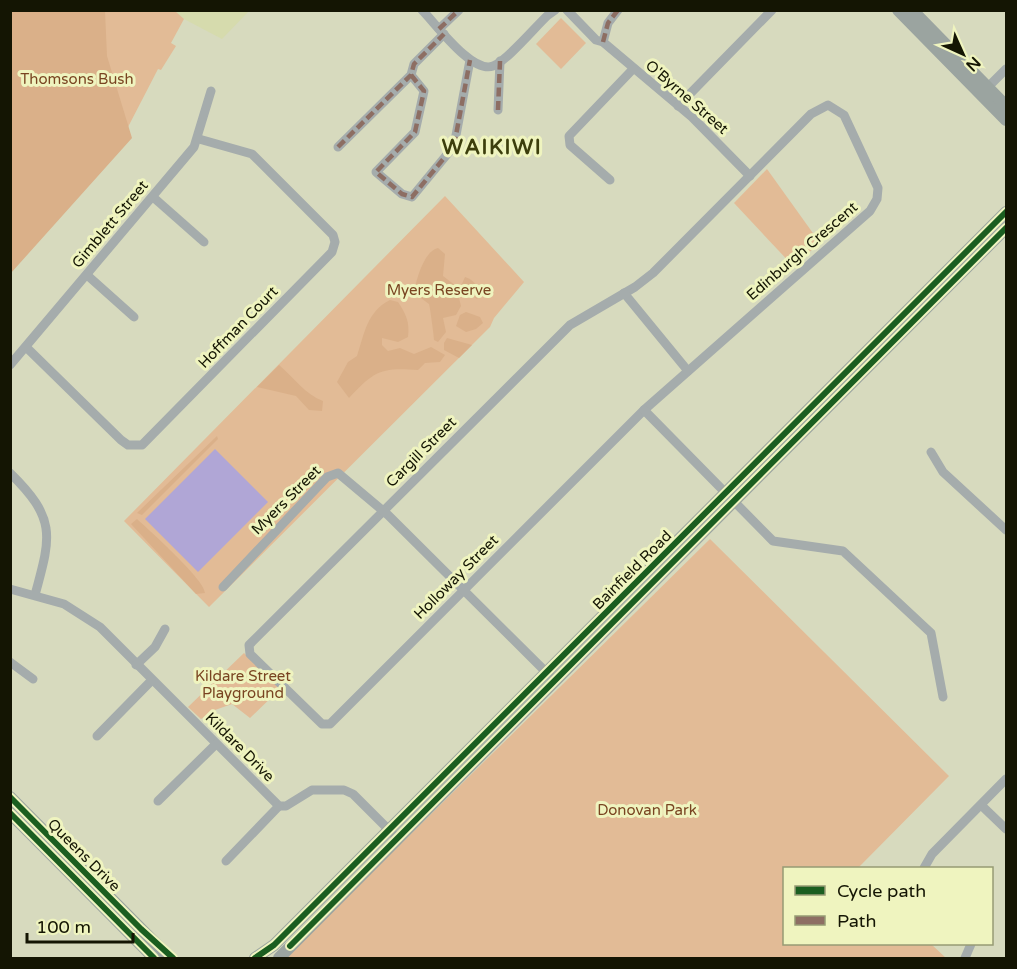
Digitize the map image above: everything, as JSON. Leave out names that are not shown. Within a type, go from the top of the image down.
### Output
[{"type":"main road","points":[[898,10],[984,91],[1006,106]]},
{"type":"main road","points":[[912,10],[984,91],[1006,120]]},
{"type":"main road","name":"Bainfield Road","points":[[949,278],[1006,212]]},
{"type":"main road","name":"Bainfield Road","points":[[262,958],[393,834],[949,278],[1006,228]]},
{"type":"main road","name":"Queens Drive","points":[[10,797],[137,933]]},
{"type":"main road","name":"Queens Drive","points":[[10,813],[137,933],[166,957]]},
{"type":"main road","name":"Bainfield Road","points":[[279,958],[393,834]]},
{"type":"main road","name":"Bainfield Road","points":[[255,958],[274,945]]},
{"type":"street","points":[[338,147],[411,75],[414,64],[459,10]]},
{"type":"street","points":[[425,14],[470,60],[483,67],[496,65],[555,10]]},
{"type":"street","name":"O'Byrne Street","points":[[567,10],[596,40],[603,42],[678,106],[750,176]]},
{"type":"street","points":[[603,42],[608,23],[618,10]]},
{"type":"street","points":[[678,106],[772,10]]},
{"type":"street","points":[[411,75],[424,92],[416,132],[376,172],[402,194],[412,197],[454,146],[470,60]]},
{"type":"street","points":[[498,110],[500,61]]},
{"type":"street","points":[[610,180],[570,145],[569,136],[633,69]]},
{"type":"street","points":[[984,91],[1006,69]]},
{"type":"street","name":"Gimblett Street","points":[[10,365],[189,154],[199,139],[211,91]]},
{"type":"street","name":"Edinburgh Crescent","points":[[624,293],[652,273],[811,114],[828,105],[844,115],[878,193],[870,211],[688,370]]},
{"type":"street","name":"Hoffman Court","points":[[26,347],[121,440],[128,445],[142,445],[332,252],[335,242],[333,235],[252,154],[199,139]]},
{"type":"street","points":[[153,197],[204,242]]},
{"type":"street","points":[[87,275],[134,317]]},
{"type":"street","points":[[624,293],[688,370]]},
{"type":"street","name":"Cargill Street","points":[[249,645],[570,326],[624,293]]},
{"type":"street","name":"Holloway Street","points":[[249,645],[249,652],[252,656],[325,725],[644,410],[688,370]]},
{"type":"street","points":[[644,410],[773,541],[836,549],[848,554],[932,633],[944,697]]},
{"type":"street","points":[[931,452],[943,472],[1006,530]]},
{"type":"street","points":[[10,473],[29,491],[43,512],[48,535],[35,595]]},
{"type":"street","name":"Myers Street","points":[[223,587],[333,474],[345,475],[551,676]]},
{"type":"street","name":"Kildare Drive","points":[[10,589],[35,595],[78,611],[100,627],[279,806]]},
{"type":"street","points":[[136,665],[153,649],[165,629]]},
{"type":"street","points":[[10,662],[33,678]]},
{"type":"street","points":[[97,736],[152,681]]},
{"type":"street","points":[[158,801],[216,744]]},
{"type":"street","points":[[925,867],[950,831],[981,805],[1006,779]]},
{"type":"street","points":[[226,861],[279,806],[286,806],[312,790],[344,790],[353,795],[393,834]]},
{"type":"street","points":[[981,805],[1006,829]]},
{"type":"shaded area","points":[[175,11],[249,11],[222,39],[184,19]]},
{"type":"shaded area","points":[[215,449],[268,502],[198,572],[145,519]]},
{"type":"green space","name":"Thomsons Bush","points":[[11,10],[105,11],[107,56],[132,138],[11,273]]},
{"type":"green space","points":[[11,11],[175,11],[184,19],[171,43],[176,46],[161,70],[158,69],[127,129]]},
{"type":"green space","points":[[561,18],[586,43],[561,69],[536,44]]},
{"type":"green space","points":[[767,169],[820,243],[793,266],[734,203]]},
{"type":"green space","name":"Myers Reserve","points":[[445,196],[524,282],[494,318],[490,327],[209,607],[124,521]]},
{"type":"green space","points":[[438,248],[445,254],[443,276],[456,286],[461,306],[456,315],[443,318],[446,332],[438,342],[434,340],[429,304],[414,293],[425,260],[433,250]]},
{"type":"green space","points":[[465,277],[478,289],[481,295],[477,299],[460,288]]},
{"type":"green space","points":[[390,300],[398,302],[405,314],[408,322],[408,337],[398,342],[382,338],[382,345],[388,351],[400,348],[414,354],[431,347],[445,355],[440,362],[425,363],[418,370],[386,370],[372,376],[349,398],[337,382],[348,362],[357,356],[371,317],[376,310]]},
{"type":"green space","points":[[466,312],[480,317],[483,323],[476,329],[466,332],[456,326],[460,315]]},
{"type":"green space","points":[[447,338],[472,345],[459,358],[444,350]]},
{"type":"green space","points":[[279,365],[305,390],[323,401],[322,411],[309,410],[296,396],[257,387]]},
{"type":"green space","points":[[217,436],[218,439],[142,515],[137,513]]},
{"type":"green space","points":[[137,519],[187,567],[205,593],[196,594],[131,524]]},
{"type":"green space","name":"Donovan Park","points":[[710,539],[949,776],[859,867],[783,867],[783,945],[932,945],[946,958],[285,958]]},
{"type":"green space","name":"Kildare Street Playground","points":[[244,653],[280,689],[250,718],[232,704],[215,710],[201,719],[188,707]]},
{"type":"marked path","points":[[439,29],[459,10]]},
{"type":"marked path","points":[[603,42],[608,23],[618,10]]},
{"type":"marked path","points":[[338,147],[411,75],[414,64],[444,34]]},
{"type":"marked path","points":[[411,75],[424,91],[415,132],[376,172],[402,194],[412,197],[454,146],[470,60]]},
{"type":"marked path","points":[[498,110],[500,61]]},
{"type":"cycle path","points":[[255,958],[274,945],[1006,212]]},
{"type":"cycle path","points":[[290,946],[1006,228]]},
{"type":"cycle path","points":[[10,797],[141,929],[173,958]]},
{"type":"cycle path","points":[[10,813],[154,958]]},
{"type":"district","name":"WAIKIWI","points":[[492,147]]}]
